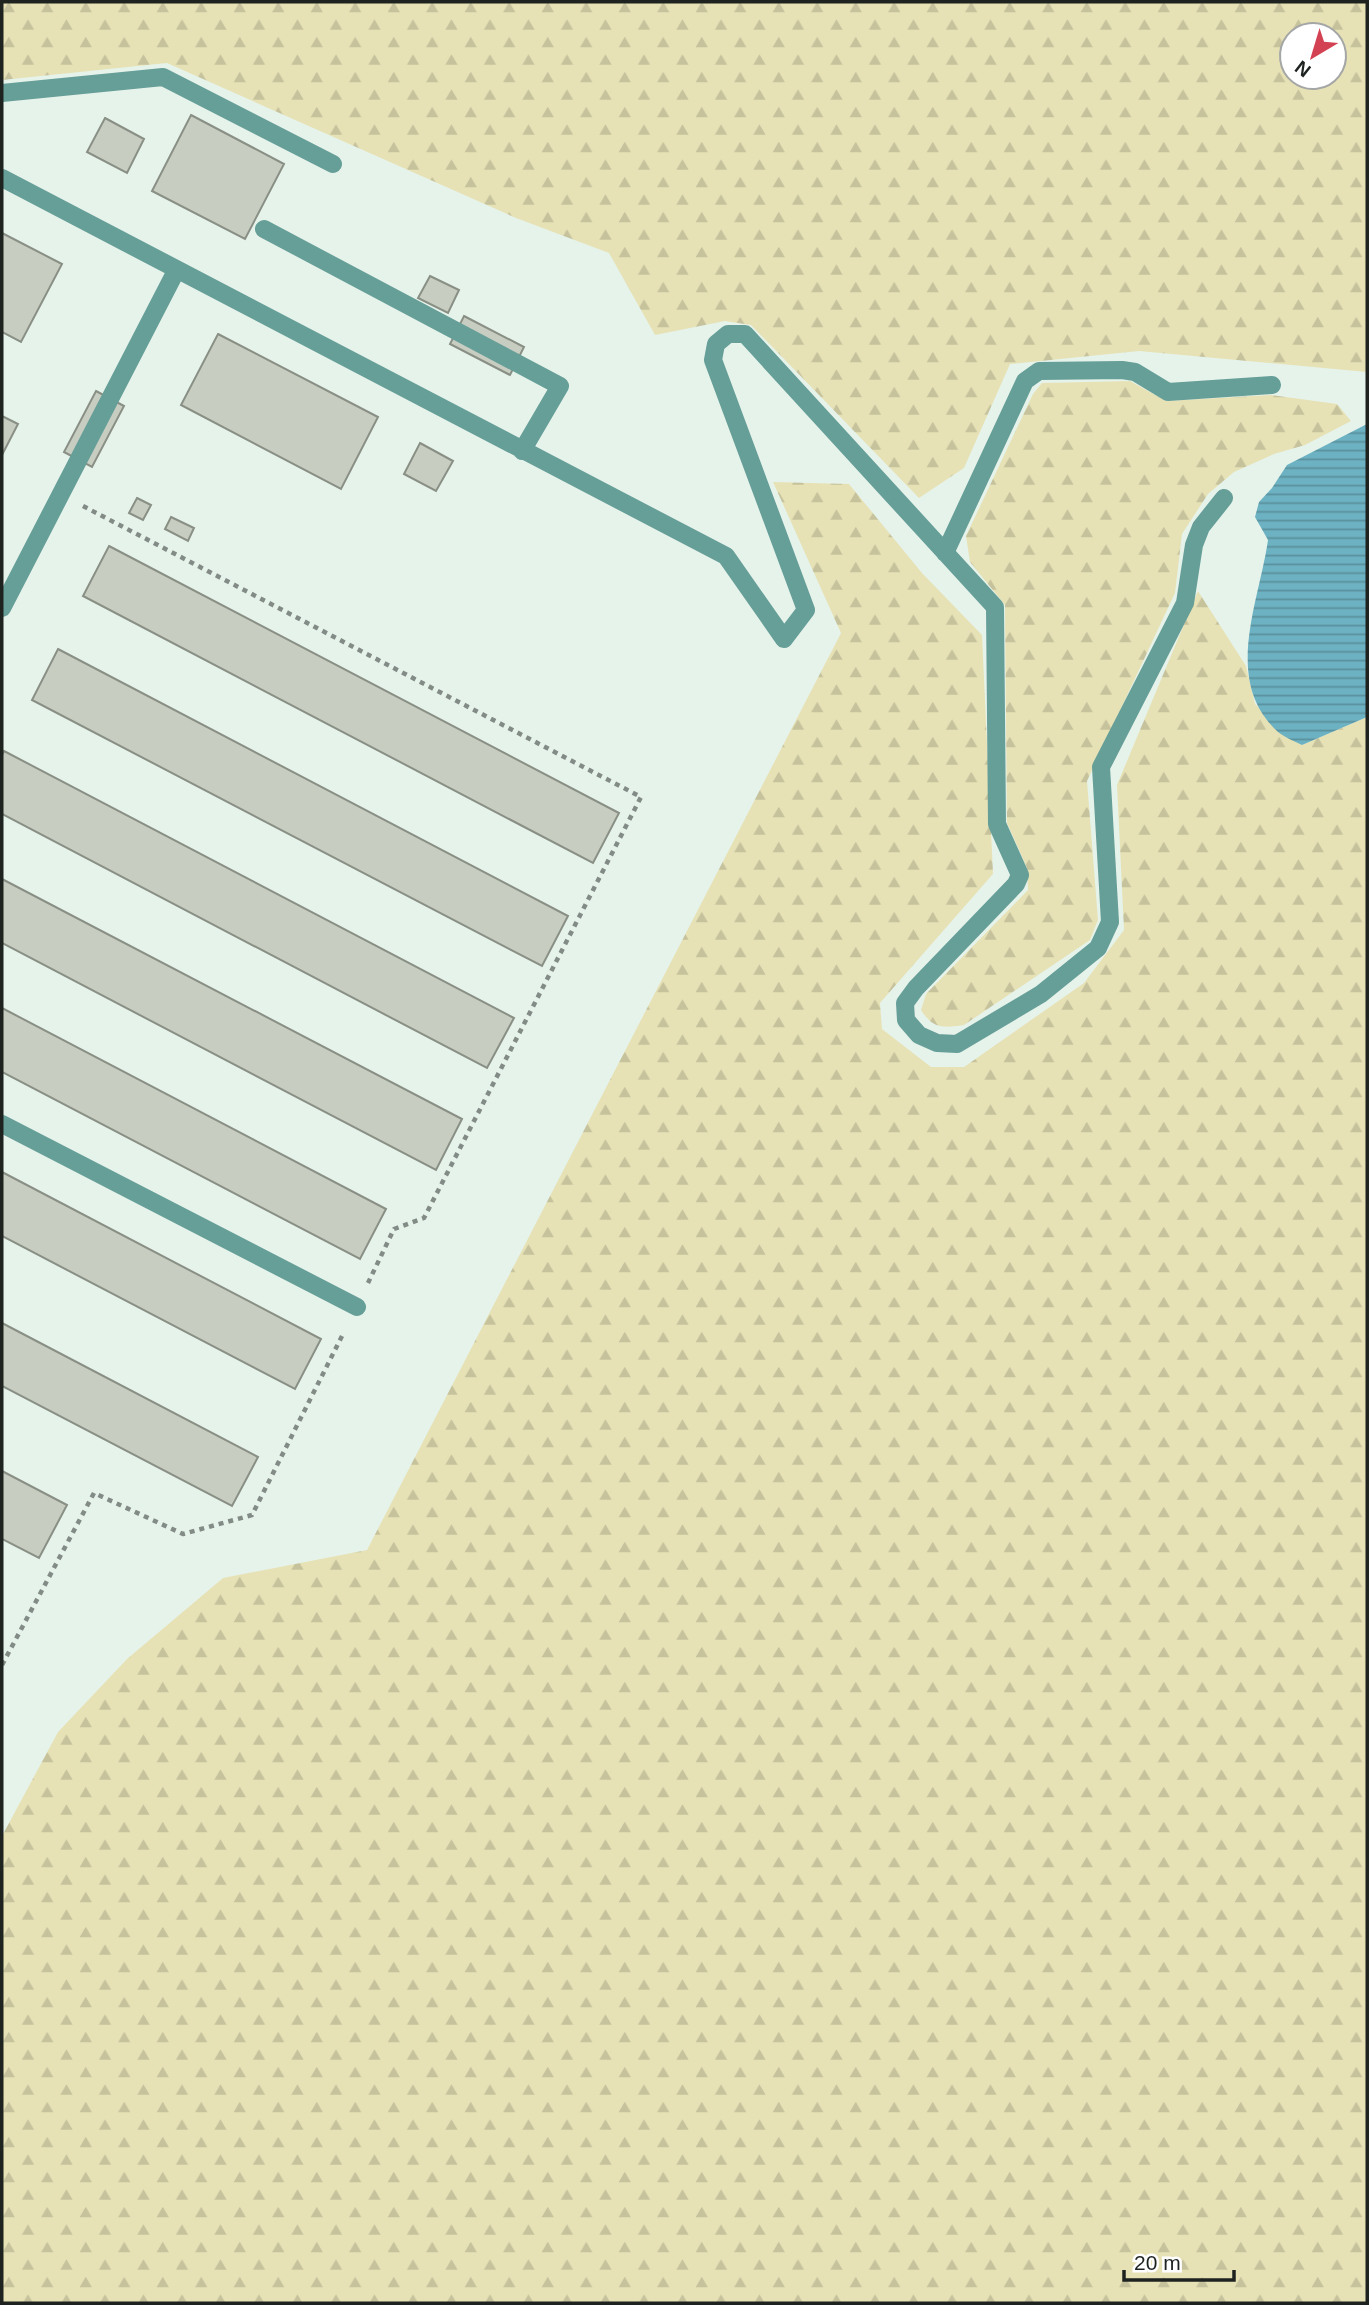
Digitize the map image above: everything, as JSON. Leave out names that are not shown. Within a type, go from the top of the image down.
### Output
[{"type":"lane","points":[[2,93],[163,78],[333,164]]},
{"type":"lane","points":[[2,178],[726,556],[784,639],[806,610],[713,360],[716,344],[728,334],[745,334],[995,607],[997,824],[1020,874],[1016,884],[916,988],[905,1003],[906,1020],[919,1035],[937,1043],[957,1044],[1041,994],[1098,948],[1103,939],[1110,922],[1101,767],[1185,603],[1194,545],[1200,527],[1224,498]]},
{"type":"lane","points":[[264,229],[560,386],[522,451]]},
{"type":"lane","points":[[2,608],[176,271]]},
{"type":"lane","points":[[945,553],[1025,381],[1039,371],[1122,370],[1135,373],[1168,392],[1272,385]]},
{"type":"lane","points":[[2,1124],[356,1307]]},
{"type":"path","points":[[2,1665],[94,1493],[183,1534],[252,1515],[394,1229],[424,1218],[641,797],[61,494]]},
{"type":"green space","points":[[2,2],[1367,2],[1367,372],[1139,351],[1010,364],[964,468],[919,498],[751,325],[725,321],[655,335],[609,253],[516,218],[167,63],[2,80]]},
{"type":"green space","points":[[1130,381],[1166,401],[1271,395],[1337,404],[1351,421],[1305,445],[1274,454],[1234,472],[1208,494],[1182,534],[1175,593],[1087,781],[1098,920],[1090,940],[964,1025],[939,1026],[930,1021],[921,1010],[926,994],[1028,890],[1027,868],[1007,823],[1005,605],[970,562],[966,536],[1033,394],[1042,383]]},
{"type":"green space","points":[[773,482],[849,484],[922,573],[982,635],[993,874],[880,1003],[882,1029],[931,1067],[964,1067],[1084,983],[1124,930],[1117,785],[1198,591],[1246,666],[1255,704],[1302,745],[1367,717],[1367,2303],[2,2303],[2,1836],[58,1732],[127,1659],[223,1578],[367,1550],[841,633]]},
{"type":"water","points":[[1367,424],[1367,717],[1302,745],[1278,732],[1261,712],[1252,689],[1248,665],[1249,640],[1268,540],[1255,517],[1259,502],[1287,465]]},
{"type":"building","points":[[191,115],[284,164],[245,239],[152,191]]},
{"type":"building","points":[[105,118],[144,139],[127,173],[87,152]]},
{"type":"building","points":[[2,233],[62,264],[21,342],[2,332]]},
{"type":"building","points":[[430,276],[459,290],[448,313],[418,298]]},
{"type":"building","points":[[464,316],[524,347],[510,375],[450,344]]},
{"type":"building","points":[[218,334],[378,417],[341,489],[181,405]]},
{"type":"building","points":[[96,391],[124,406],[92,467],[64,452]]},
{"type":"building","points":[[2,416],[18,424],[2,455]]},
{"type":"building","points":[[420,443],[453,461],[436,491],[404,474]]},
{"type":"building","points":[[137,498],[151,505],[143,520],[129,513]]},
{"type":"building","points":[[171,517],[194,528],[188,541],[165,529]]},
{"type":"building","points":[[109,546],[619,813],[593,863],[83,596]]},
{"type":"building","points":[[58,649],[568,916],[542,966],[32,700]]},
{"type":"building","points":[[4,751],[514,1018],[487,1068],[2,814]]},
{"type":"building","points":[[2,879],[462,1119],[436,1170],[2,943]]},
{"type":"building","points":[[2,1008],[386,1209],[360,1259],[2,1072]]},
{"type":"building","points":[[2,1172],[321,1339],[295,1389],[2,1236]]},
{"type":"building","points":[[2,1323],[258,1457],[232,1506],[2,1386]]},
{"type":"building","points":[[2,1471],[67,1505],[39,1558],[2,1539]]}]
